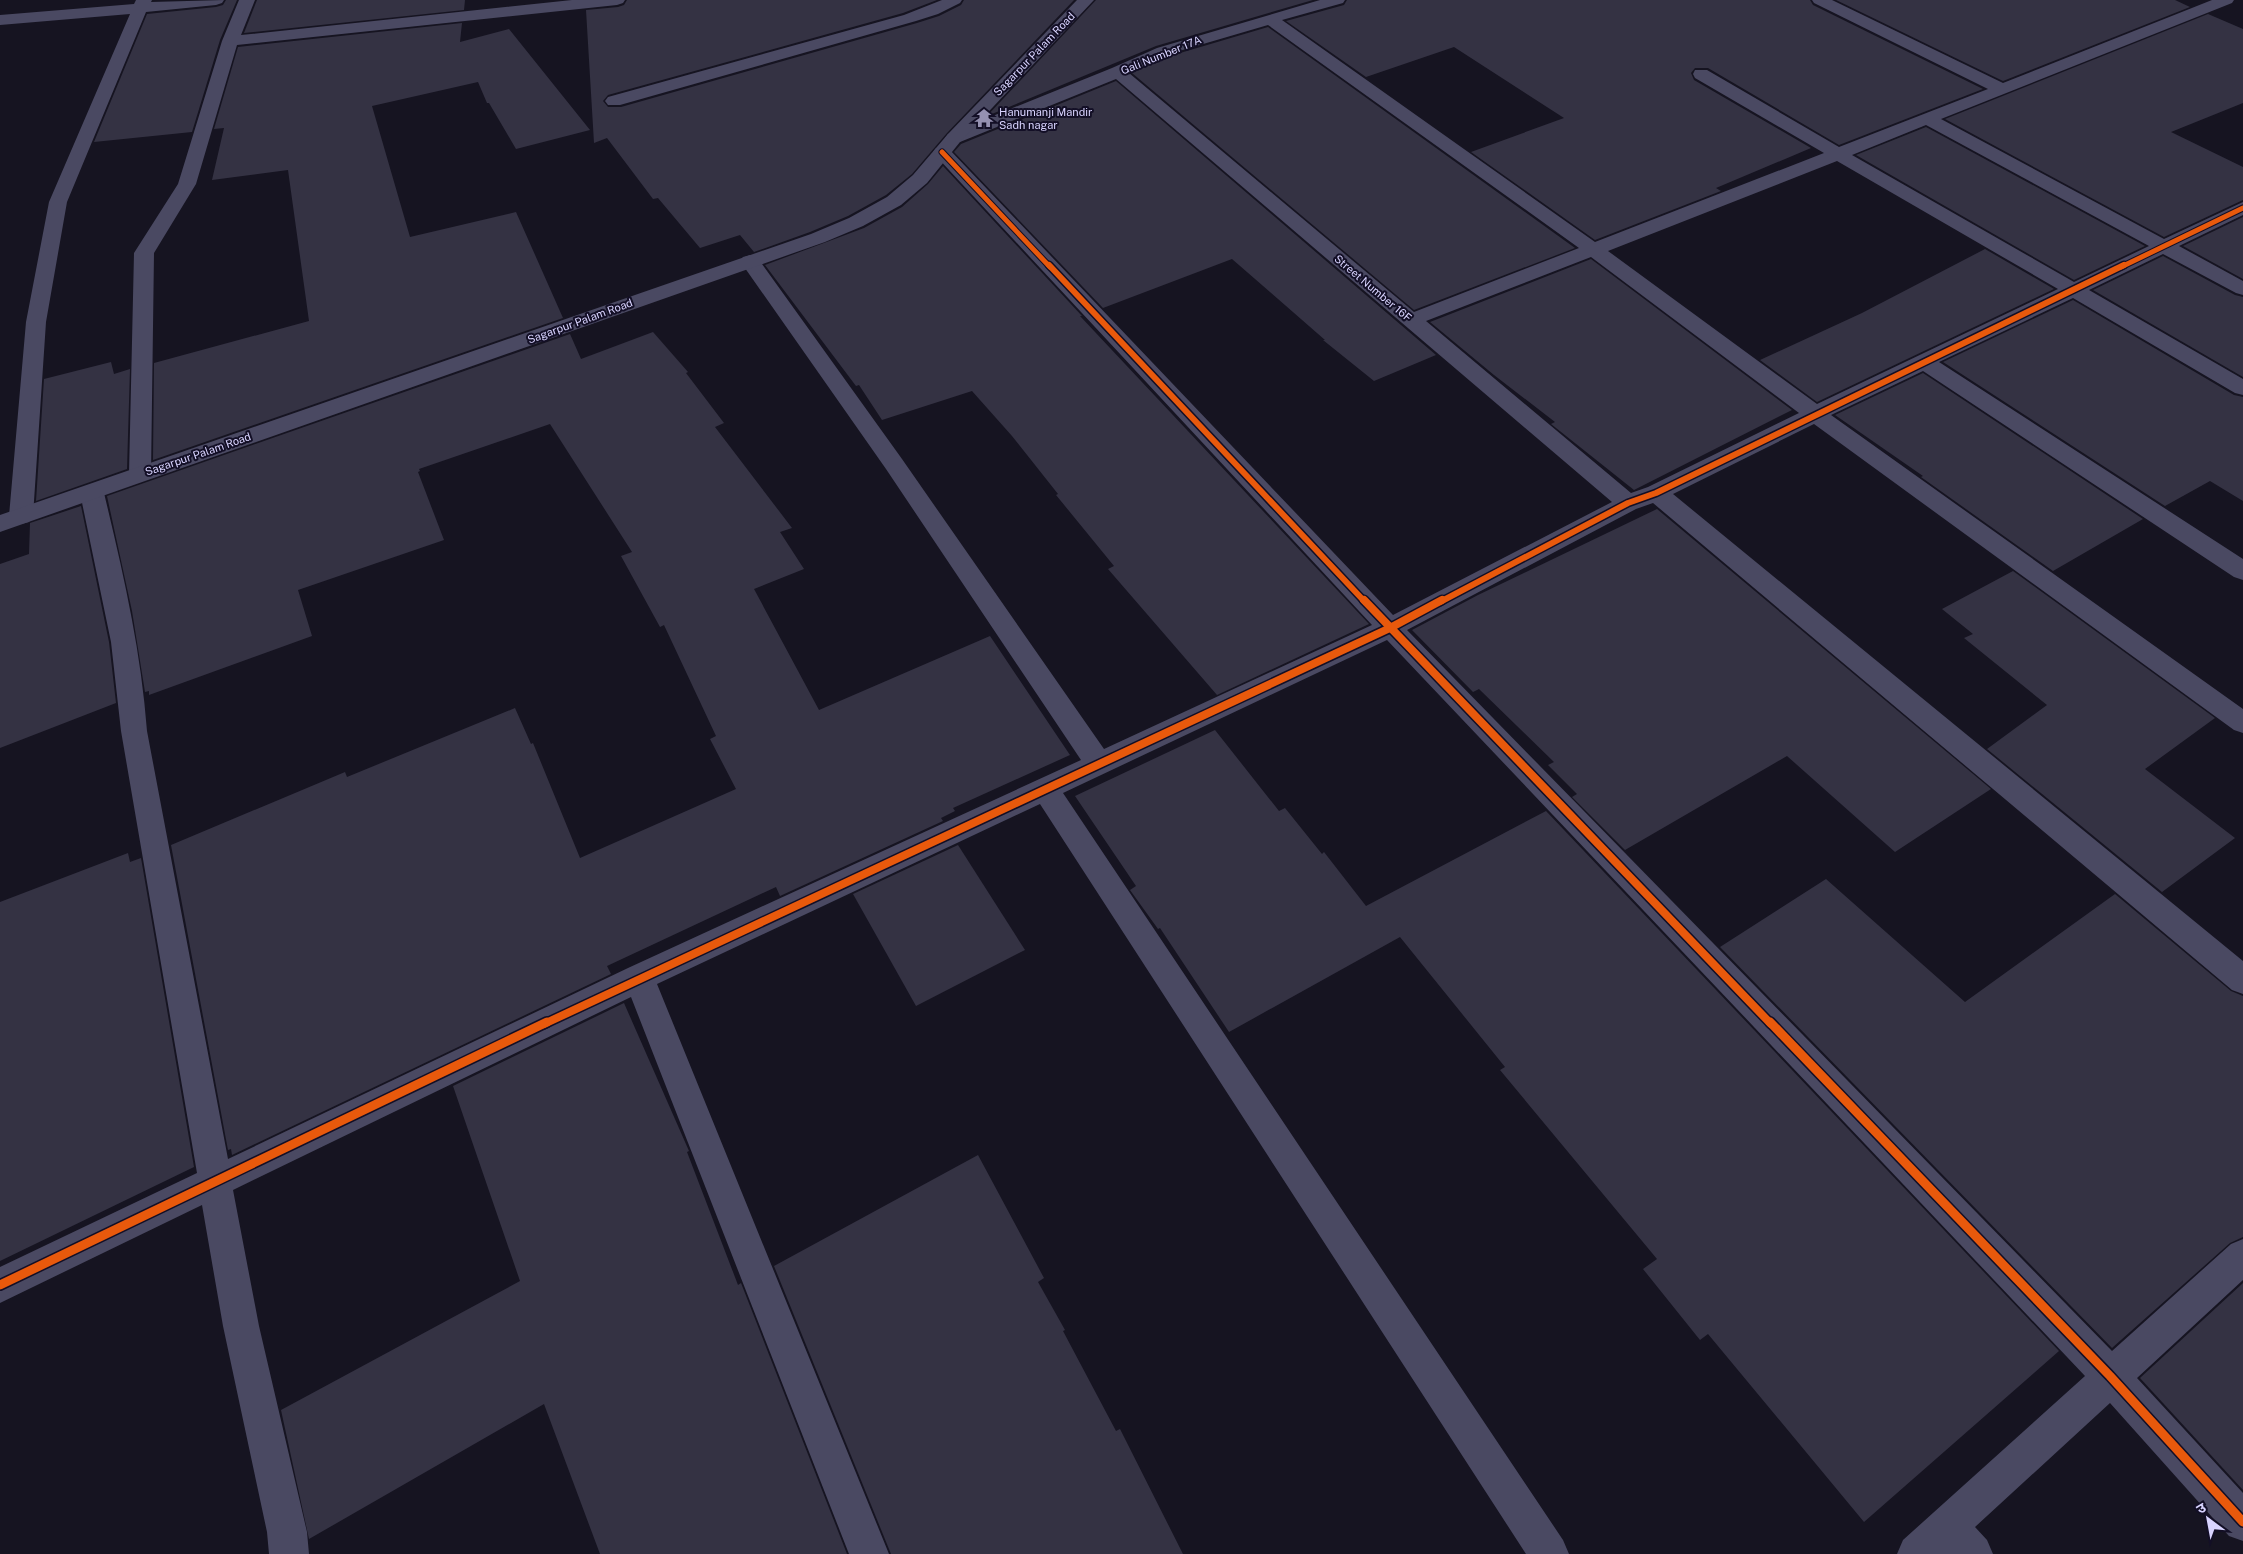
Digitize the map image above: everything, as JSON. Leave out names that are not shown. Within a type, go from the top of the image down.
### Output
[{"type":"street","points":[[0,20],[142,4],[216,0]]},
{"type":"street","points":[[140,474],[144,253],[148,244],[179,200],[187,184],[230,41],[247,0]]},
{"type":"street","points":[[230,41],[617,0]]},
{"type":"street","points":[[614,101],[910,18],[940,8],[954,0]]},
{"type":"street","name":"Sagarpur Palam Road","points":[[0,524],[444,370],[818,238],[856,222],[894,201],[920,179],[948,145],[1086,0]]},
{"type":"street","name":"Gali Number 17A","points":[[948,145],[1163,51],[1337,0]]},
{"type":"street","points":[[1820,0],[2002,89]]},
{"type":"street","points":[[1411,320],[1836,155],[2226,0]]},
{"type":"street","points":[[2239,0],[2243,2]]},
{"type":"street","points":[[21,516],[36,322],[58,202],[142,4]]},
{"type":"street","points":[[1270,19],[1593,250],[1815,414],[2243,723]]},
{"type":"street","name":"Street Number 16F","points":[[1118,72],[1628,503]]},
{"type":"street","points":[[1701,74],[1836,155],[2074,289],[2243,388]]},
{"type":"street","points":[[1926,118],[2243,289]]},
{"type":"street","points":[[948,145],[1390,628],[2110,1376],[2243,1522]]},
{"type":"street","points":[[0,1285],[639,978],[1390,628],[1628,503],[1656,493],[1815,414],[2243,208]]},
{"type":"street","points":[[750,261],[894,464],[1099,764]]},
{"type":"street","points":[[1924,362],[2243,571]]},
{"type":"street","points":[[92,492],[103,538],[132,693],[134,731],[214,1182],[241,1326],[287,1532],[290,1554]]},
{"type":"street","points":[[1656,493],[2243,980]]},
{"type":"street","points":[[1045,788],[1549,1554]]},
{"type":"street","points":[[639,978],[869,1554]]},
{"type":"street","points":[[1917,1554],[2243,1256]]},
{"type":"street","points":[[1948,1525],[1973,1554]]},
{"type":"building","points":[[226,0],[237,0],[220,40],[192,132],[94,142],[147,14],[216,7],[223,5]]},
{"type":"building","points":[[257,0],[465,0],[464,10],[244,33]]},
{"type":"building","points":[[627,0],[937,0],[903,13],[608,95],[603,101],[608,107],[621,107],[917,23],[939,16],[961,5],[964,0],[1074,0],[947,133],[912,174],[886,195],[848,216],[754,252],[740,235],[700,248],[658,198],[653,199],[607,138],[594,143],[586,10],[618,7],[624,5]]},
{"type":"building","points":[[1096,0],[1313,0],[1156,46],[987,116]]},
{"type":"building","points":[[1347,0],[1810,0],[1813,5],[1983,89],[1839,145],[1708,68],[1695,68],[1691,73],[1694,80],[1811,148],[1716,188],[1721,191],[1595,240],[1471,152],[1564,118],[1454,47],[1366,77],[1286,21],[1344,5]]},
{"type":"building","points":[[1836,0],[2175,0],[2190,7],[2003,81]]},
{"type":"building","points":[[2208,14],[2243,29],[2243,103],[2171,132],[2243,167],[2243,200],[2164,237],[1945,119]]},
{"type":"building","points":[[462,23],[460,42],[509,29],[590,130],[516,149],[489,103],[487,103],[478,82],[372,106],[410,237],[516,212],[563,318],[153,460],[154,363],[309,321],[288,170],[212,180],[224,128],[214,129],[238,47]]},
{"type":"building","points":[[1268,27],[1575,248],[1414,310],[1132,73],[1170,56]]},
{"type":"building","points":[[1116,81],[1436,355],[1374,381],[1323,340],[1325,340],[1232,259],[1103,308],[954,152],[961,144]]},
{"type":"building","points":[[1926,127],[2145,246],[2074,280],[1856,155]]},
{"type":"building","points":[[943,166],[1082,316],[1080,316],[1369,624],[1217,695],[1108,569],[1114,566],[1056,495],[1058,494],[1012,436],[972,391],[882,420],[859,385],[856,386],[765,265],[864,228],[902,207],[928,184]]},
{"type":"building","points":[[2243,217],[2243,279],[2183,246]]},
{"type":"building","points":[[1985,249],[2054,289],[1817,402],[1760,360],[1862,313]]},
{"type":"building","points":[[2163,256],[2235,295],[2243,297],[2243,377],[2093,290]]},
{"type":"building","points":[[1591,259],[1792,410],[1634,490],[1551,424],[1555,422],[1430,322]]},
{"type":"building","points":[[2073,300],[2234,395],[2243,397],[2243,501],[2210,481],[2165,506],[1943,362]]},
{"type":"building","points":[[653,332],[688,372],[686,373],[724,423],[715,427],[792,528],[780,532],[804,569],[754,589],[819,710],[990,636],[1070,755],[953,808],[955,811],[941,818],[943,821],[780,896],[776,887],[607,966],[611,974],[232,1155],[231,1149],[228,1150],[171,845],[345,772],[347,777],[515,708],[531,744],[533,743],[580,858],[736,789],[710,739],[716,736],[664,625],[660,627],[621,556],[632,552],[550,424],[419,469],[420,471],[418,472],[444,540],[298,590],[312,636],[149,695],[149,691],[145,692],[132,611],[107,496],[570,334],[581,359]]},
{"type":"building","points":[[111,362],[114,374],[130,369],[127,469],[36,501],[44,379]]},
{"type":"building","points":[[1923,373],[2143,519],[2053,571],[1921,477],[1923,476],[1835,415]]},
{"type":"building","points":[[81,506],[109,642],[116,703],[0,748],[0,564],[29,554],[30,523]]},
{"type":"building","points":[[1657,509],[1991,789],[1895,852],[1787,756],[1625,850],[1572,797],[1577,794],[1548,765],[1554,762],[1479,689],[1473,692],[1412,630],[1478,595]]},
{"type":"building","points":[[2013,571],[2215,718],[2145,769],[2235,838],[2162,892],[1987,749],[2047,705],[1964,638],[1973,634],[1942,609]]},
{"type":"building","points":[[1215,730],[1279,811],[1285,808],[1322,854],[1324,852],[1366,906],[1546,811],[2059,1351],[1864,1522],[1708,1334],[1700,1340],[1643,1269],[1657,1259],[1500,1070],[1505,1067],[1400,937],[1229,1032],[1160,928],[1158,929],[1130,890],[1136,886],[1075,796]]},
{"type":"building","points":[[958,845],[1025,950],[916,1006],[853,894]]},
{"type":"building","points":[[128,853],[130,862],[141,858],[194,1167],[0,1261],[0,902]]},
{"type":"building","points":[[1826,879],[1965,1002],[2115,894],[2231,991],[2243,996],[2243,1237],[2230,1243],[2112,1348],[1720,947]]},
{"type":"building","points":[[624,1003],[689,1151],[687,1152],[738,1285],[741,1283],[847,1554],[600,1554],[544,1404],[309,1539],[281,1410],[520,1281],[453,1086]]},
{"type":"building","points":[[978,1155],[1044,1278],[1038,1282],[1065,1330],[1063,1331],[1116,1431],[1120,1429],[1183,1554],[891,1554],[774,1266]]},
{"type":"building","points":[[2243,1283],[2243,1490],[2140,1378]]},
{"type":"cycle path","points":[[942,152],[1390,628],[2110,1376],[2243,1522]]},
{"type":"cycle path","points":[[0,1285],[639,978],[1390,628],[1628,503],[1656,493],[1815,414],[2243,208]]},
{"type":"place","name":"Hanumanji Mandir Sadh nagar","points":[[984,118]]}]
